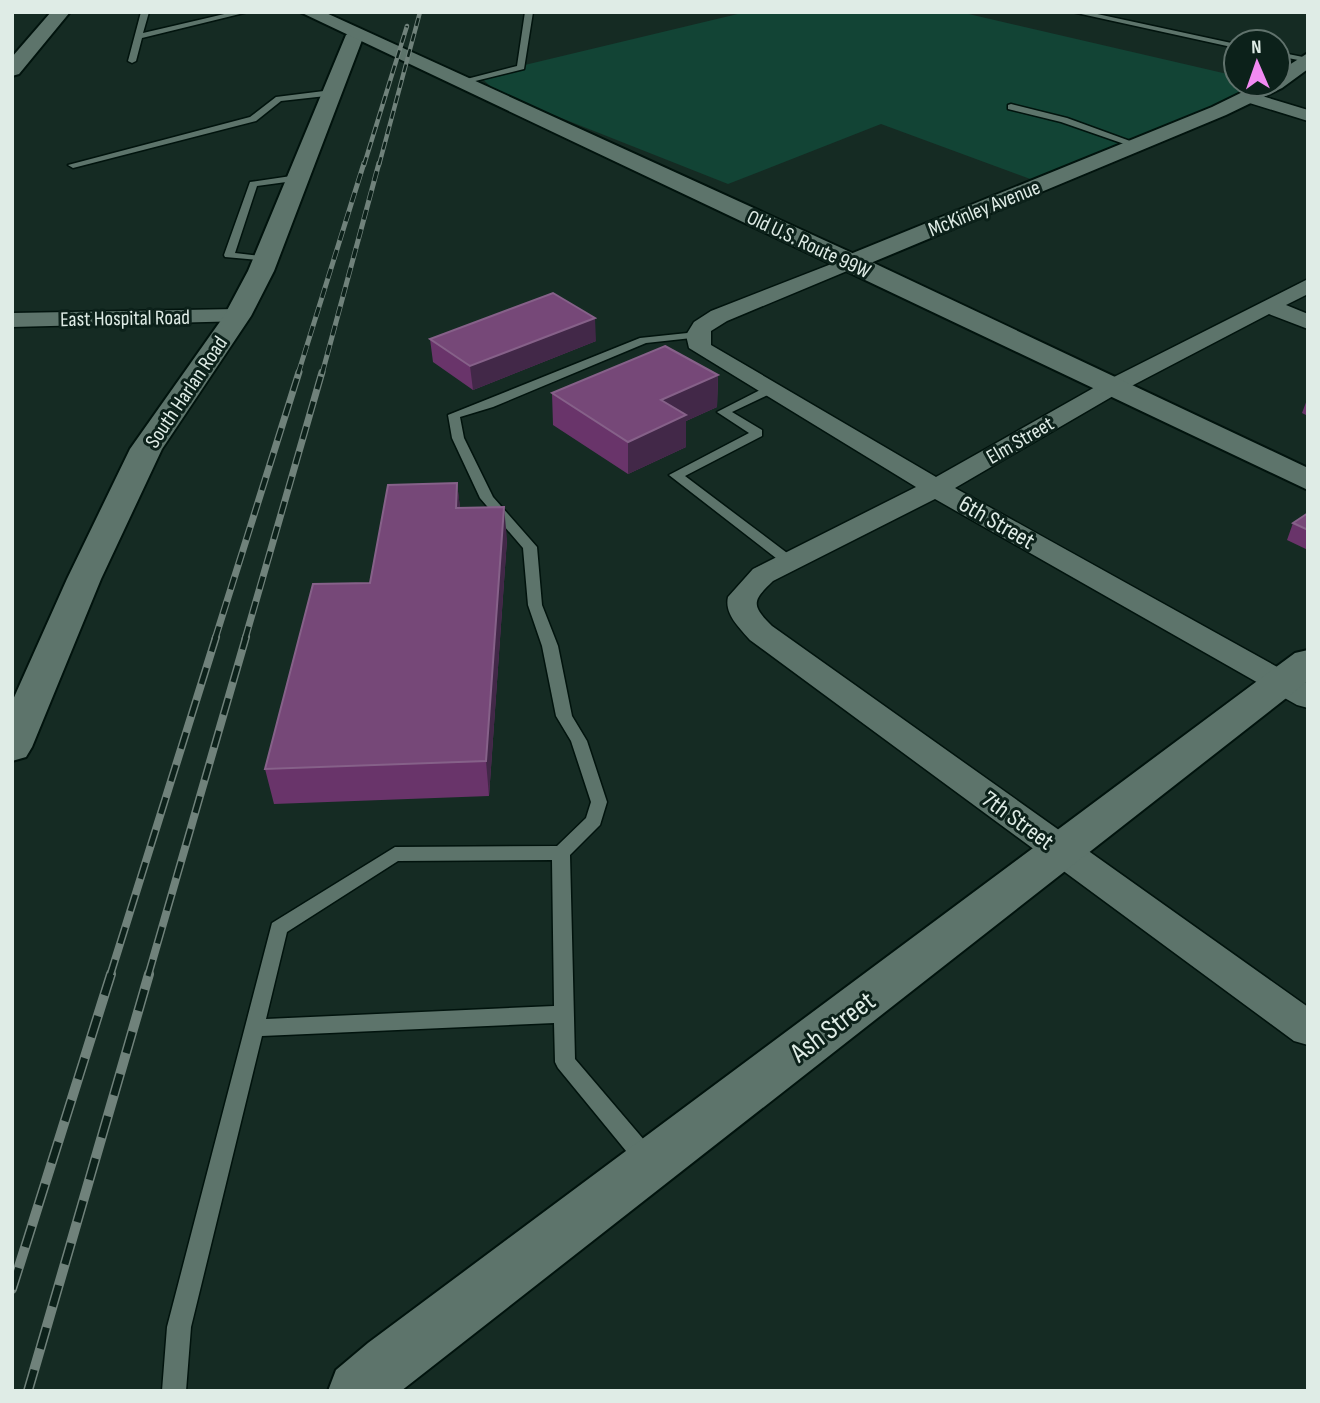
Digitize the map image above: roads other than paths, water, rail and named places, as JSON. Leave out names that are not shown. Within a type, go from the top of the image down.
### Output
[{"type":"street","points":[[12,70],[61,12]]},
{"type":"street","name":"Old U.S. Route 99W","points":[[309,12],[852,262],[1308,480]]},
{"type":"street","name":"South Harlan Road","points":[[12,747],[84,579],[146,449],[237,316],[266,259],[355,35]]},
{"type":"street","name":"McKinley Avenue","points":[[1292,71],[1307,59]]},
{"type":"street","name":"McKinley Avenue","points":[[697,335],[702,327],[719,316],[1247,98]]},
{"type":"street","points":[[1252,98],[1308,116]]},
{"type":"street","name":"Elm Street","points":[[739,602],[741,593],[763,575],[936,488],[1112,387],[1308,285]]},
{"type":"street","points":[[1268,306],[1308,322]]},
{"type":"street","name":"East Hospital Road","points":[[12,320],[237,316]]},
{"type":"street","name":"6th Street","points":[[697,335],[700,348],[936,488],[1300,682]]},
{"type":"street","name":"7th Street","points":[[739,602],[746,617],[761,633],[1308,1029]]},
{"type":"street","name":"Ash Street","points":[[357,1391],[388,1363],[657,1171],[1300,682]]},
{"type":"street","name":"Ash Street","points":[[392,1391],[657,1171]]},
{"type":"lane","points":[[132,61],[145,12]]},
{"type":"lane","points":[[139,36],[243,12]]},
{"type":"lane","points":[[461,83],[521,66],[528,12]]},
{"type":"lane","points":[[1076,12],[1222,43]]},
{"type":"lane","points":[[73,165],[253,119],[279,99],[332,93]]},
{"type":"lane","points":[[1011,107],[1064,120],[1136,145]]},
{"type":"lane","points":[[266,259],[229,255],[253,184],[298,178]]},
{"type":"lane","points":[[174,1391],[179,1327],[279,928],[395,854],[561,853],[594,821],[599,802],[579,741],[564,716],[550,646],[535,606],[530,547],[487,498],[458,438],[454,415],[489,404],[644,340],[697,335]]},
{"type":"lane","points":[[770,389],[723,412],[758,433],[676,475],[790,562]]},
{"type":"lane","points":[[561,853],[565,1062],[657,1171]]},
{"type":"lane","points":[[254,1028],[564,1014]]},
{"type":"railway","points":[[379,165],[420,12]]},
{"type":"railway","points":[[364,165],[407,26]]},
{"type":"railway","points":[[298,374],[364,163]]},
{"type":"railway","points":[[322,374],[379,163]]},
{"type":"railway","points":[[215,639],[299,372]]},
{"type":"railway","points":[[245,639],[322,372]]},
{"type":"railway","points":[[110,976],[216,637]]},
{"type":"railway","points":[[148,976],[246,637]]},
{"type":"railway","points":[[12,1289],[111,974]]},
{"type":"railway","points":[[28,1391],[149,974]]}]
